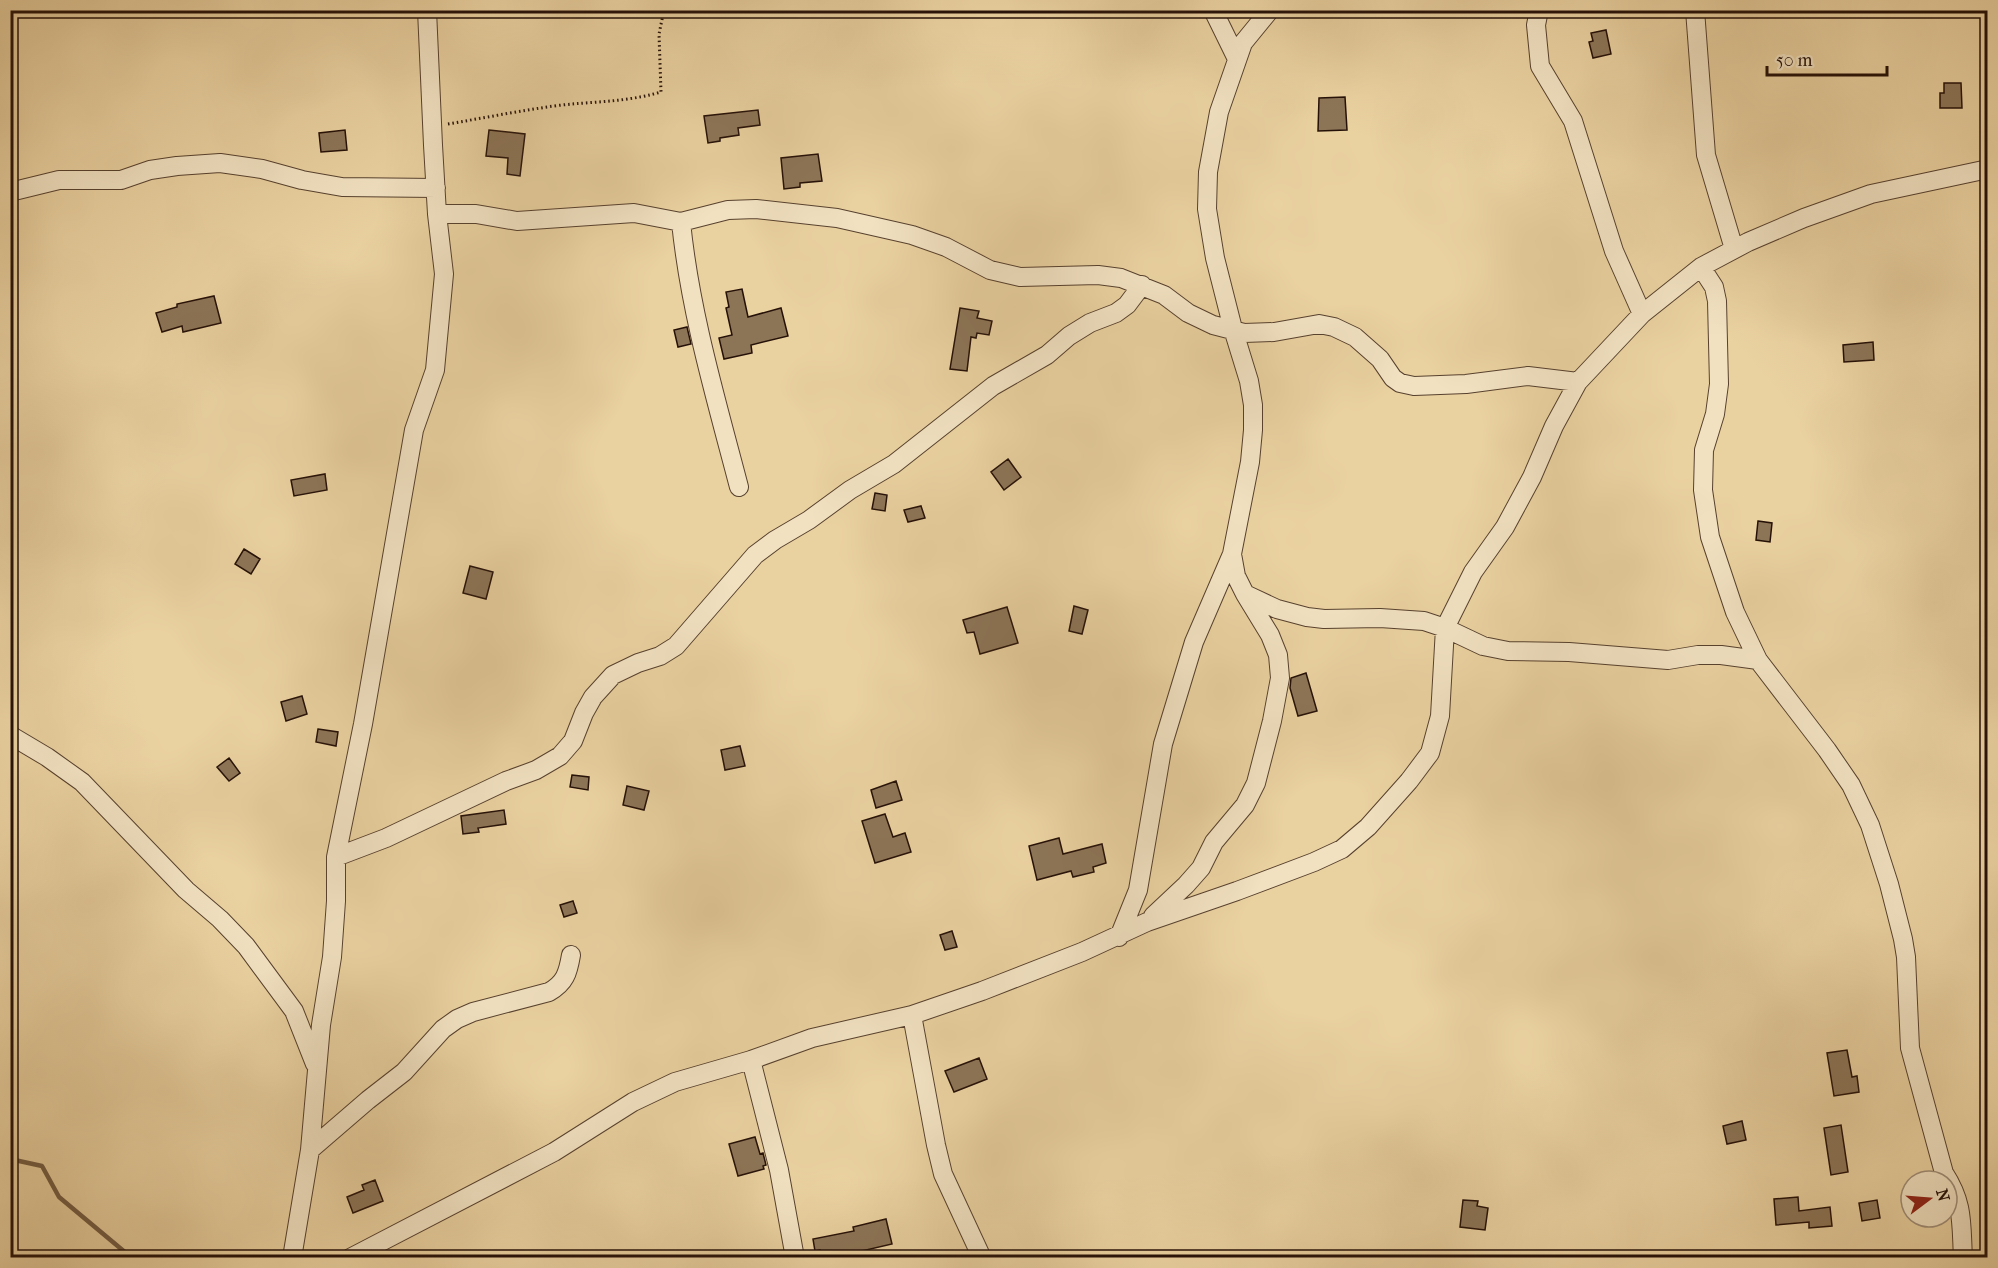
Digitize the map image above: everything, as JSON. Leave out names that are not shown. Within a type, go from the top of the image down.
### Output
[{"type":"street","points":[[292,1257],[310,1150],[321,1025],[332,957],[336,857],[363,724],[414,429],[435,370],[444,274],[437,214],[427,10]]},
{"type":"street","points":[[1214,10],[1237,59]]},
{"type":"street","points":[[1119,937],[1138,890],[1166,732],[1194,642],[1232,554],[1250,462],[1253,430],[1249,381],[1215,258],[1207,209],[1208,172],[1220,112],[1237,59],[1244,43],[1270,10]]},
{"type":"street","points":[[1539,10],[1536,25],[1540,66],[1573,121],[1614,251],[1642,314]]},
{"type":"street","points":[[1695,10],[1706,155],[1734,249]]},
{"type":"street","points":[[10,192],[58,180],[121,180],[150,170],[220,163],[262,169],[302,180],[342,187],[436,188]]},
{"type":"street","points":[[350,1257],[554,1152],[633,1102],[675,1083],[751,1060],[812,1038],[912,1015],[993,987],[1119,937],[1147,922],[1314,862],[1342,849],[1368,827],[1409,781],[1430,753],[1440,716],[1445,628],[1473,572],[1505,527],[1578,382],[1642,314],[1701,267],[1734,249],[1804,218],[1871,194],[1988,169]]},
{"type":"street","points":[[437,214],[476,214],[517,221],[634,213],[681,222],[728,210],[756,209],[837,218],[912,235],[946,248],[990,270],[1020,277],[1098,275],[1121,278],[1164,295],[1188,313],[1204,321],[1244,333],[1274,332],[1319,324],[1334,327],[1355,337],[1380,359],[1400,383],[1414,386],[1466,384],[1528,376],[1578,382]]},
{"type":"street","points":[[681,222],[695,317],[739,487]]},
{"type":"street","points":[[1701,267],[1714,287],[1717,301],[1719,384],[1715,414],[1704,450],[1703,470],[1703,490],[1710,537],[1735,612],[1758,660],[1845,776],[1870,825],[1889,884],[1903,939],[1906,957],[1910,1048],[1944,1173],[1961,1207],[1963,1257]]},
{"type":"street","points":[[336,857],[386,838],[506,781],[536,770],[560,756],[573,741],[584,713],[613,675],[660,656],[675,646],[755,555],[850,490],[894,464],[993,386],[1047,355],[1069,336],[1090,323],[1116,313],[1127,305],[1142,285]]},
{"type":"street","points":[[1147,922],[1201,868],[1214,842],[1245,805],[1256,783],[1272,721],[1280,678],[1278,655],[1236,576],[1232,554]]},
{"type":"street","points":[[1245,594],[1277,609],[1307,617],[1424,621],[1445,628],[1482,646],[1508,651],[1569,652],[1668,660],[1698,655],[1721,655],[1758,660]]},
{"type":"street","points":[[10,735],[47,757],[82,782],[186,890],[220,919],[246,946],[294,1011],[317,1068]]},
{"type":"street","points":[[310,1150],[404,1072],[443,1029],[457,1019],[473,1012],[549,992],[560,986],[567,975],[571,955]]},
{"type":"street","points":[[912,1015],[943,1174],[982,1257]]},
{"type":"street","points":[[751,1060],[779,1170],[795,1257]]},
{"type":"path","points":[[432,127],[557,106],[640,98],[661,92],[659,34],[664,10]]},
{"type":"building","points":[[1606,30],[1611,54],[1593,58],[1589,42],[1593,41],[1591,33]]},
{"type":"building","points":[[1944,83],[1961,83],[1962,108],[1940,108],[1940,93],[1944,93]]},
{"type":"building","points":[[1345,97],[1347,130],[1318,131],[1319,98]]},
{"type":"building","points":[[758,110],[760,125],[738,128],[739,135],[720,138],[720,141],[708,143],[704,116]]},
{"type":"building","points":[[345,130],[347,150],[321,152],[319,133]]},
{"type":"building","points":[[489,130],[525,134],[520,176],[507,174],[508,158],[486,156]]},
{"type":"building","points":[[818,154],[822,181],[800,183],[800,187],[784,189],[781,158]]},
{"type":"building","points":[[742,289],[748,317],[781,308],[788,336],[751,345],[752,353],[724,359],[719,338],[732,335],[726,308],[729,307],[726,292]]},
{"type":"building","points":[[214,296],[221,323],[183,332],[182,326],[162,332],[156,313],[177,307],[177,304]]},
{"type":"building","points":[[960,308],[979,311],[977,318],[992,321],[989,335],[977,333],[976,338],[971,337],[967,371],[950,369]]},
{"type":"building","points":[[687,327],[691,344],[678,347],[674,330]]},
{"type":"building","points":[[1873,342],[1874,360],[1844,362],[1843,345]]},
{"type":"building","points":[[1008,459],[1021,477],[1004,490],[991,472]]},
{"type":"building","points":[[325,474],[327,490],[294,496],[291,480]]},
{"type":"building","points":[[875,493],[887,495],[885,511],[872,509]]},
{"type":"building","points":[[921,506],[925,518],[908,522],[904,510]]},
{"type":"building","points":[[1758,521],[1772,523],[1770,542],[1756,540]]},
{"type":"building","points":[[244,549],[260,559],[251,574],[235,564]]},
{"type":"building","points":[[470,566],[493,572],[486,599],[463,593]]},
{"type":"building","points":[[1074,606],[1088,610],[1082,634],[1069,631]]},
{"type":"building","points":[[1007,607],[1018,643],[980,654],[974,632],[967,633],[963,620]]},
{"type":"building","points":[[1306,673],[1317,711],[1298,716],[1290,688],[1291,678]]},
{"type":"building","points":[[302,696],[307,714],[286,721],[281,702]]},
{"type":"building","points":[[318,729],[338,732],[336,746],[316,742]]},
{"type":"building","points":[[740,746],[745,766],[725,770],[721,750]]},
{"type":"building","points":[[229,758],[240,773],[229,781],[217,767]]},
{"type":"building","points":[[572,775],[589,777],[588,790],[570,787]]},
{"type":"building","points":[[896,781],[902,800],[876,808],[871,790]]},
{"type":"building","points":[[627,786],[649,791],[644,810],[623,805]]},
{"type":"building","points":[[504,810],[506,824],[478,828],[479,832],[463,834],[461,816]]},
{"type":"building","points":[[885,814],[893,837],[905,833],[911,852],[875,863],[862,821]]},
{"type":"building","points":[[1059,838],[1063,854],[1102,844],[1106,863],[1093,867],[1094,872],[1073,877],[1071,871],[1037,880],[1029,846]]},
{"type":"building","points":[[573,901],[577,913],[564,917],[560,905]]},
{"type":"building","points":[[952,931],[957,947],[945,950],[940,935]]},
{"type":"building","points":[[1847,1050],[1852,1077],[1857,1076],[1859,1092],[1834,1096],[1827,1053]]},
{"type":"building","points":[[979,1058],[987,1079],[954,1092],[945,1071]]},
{"type":"building","points":[[1742,1121],[1746,1140],[1727,1144],[1723,1126]]},
{"type":"building","points":[[1841,1125],[1848,1172],[1831,1175],[1824,1128]]},
{"type":"building","points":[[755,1137],[766,1165],[763,1166],[764,1169],[738,1176],[729,1144]]},
{"type":"building","points":[[375,1180],[383,1201],[353,1213],[347,1197],[364,1190],[362,1185]]},
{"type":"building","points":[[1798,1197],[1799,1211],[1830,1207],[1832,1226],[1809,1228],[1809,1222],[1776,1225],[1774,1199]]},
{"type":"building","points":[[1463,1200],[1478,1201],[1477,1206],[1488,1208],[1485,1230],[1460,1227]]},
{"type":"building","points":[[1877,1200],[1880,1218],[1862,1221],[1859,1203]]},
{"type":"building","points":[[886,1219],[892,1244],[853,1253],[854,1257],[821,1257],[820,1250],[815,1251],[813,1239],[854,1231],[853,1227]]},
{"type":"waterway","points":[[10,1159],[42,1166],[59,1197],[132,1258]]}]
